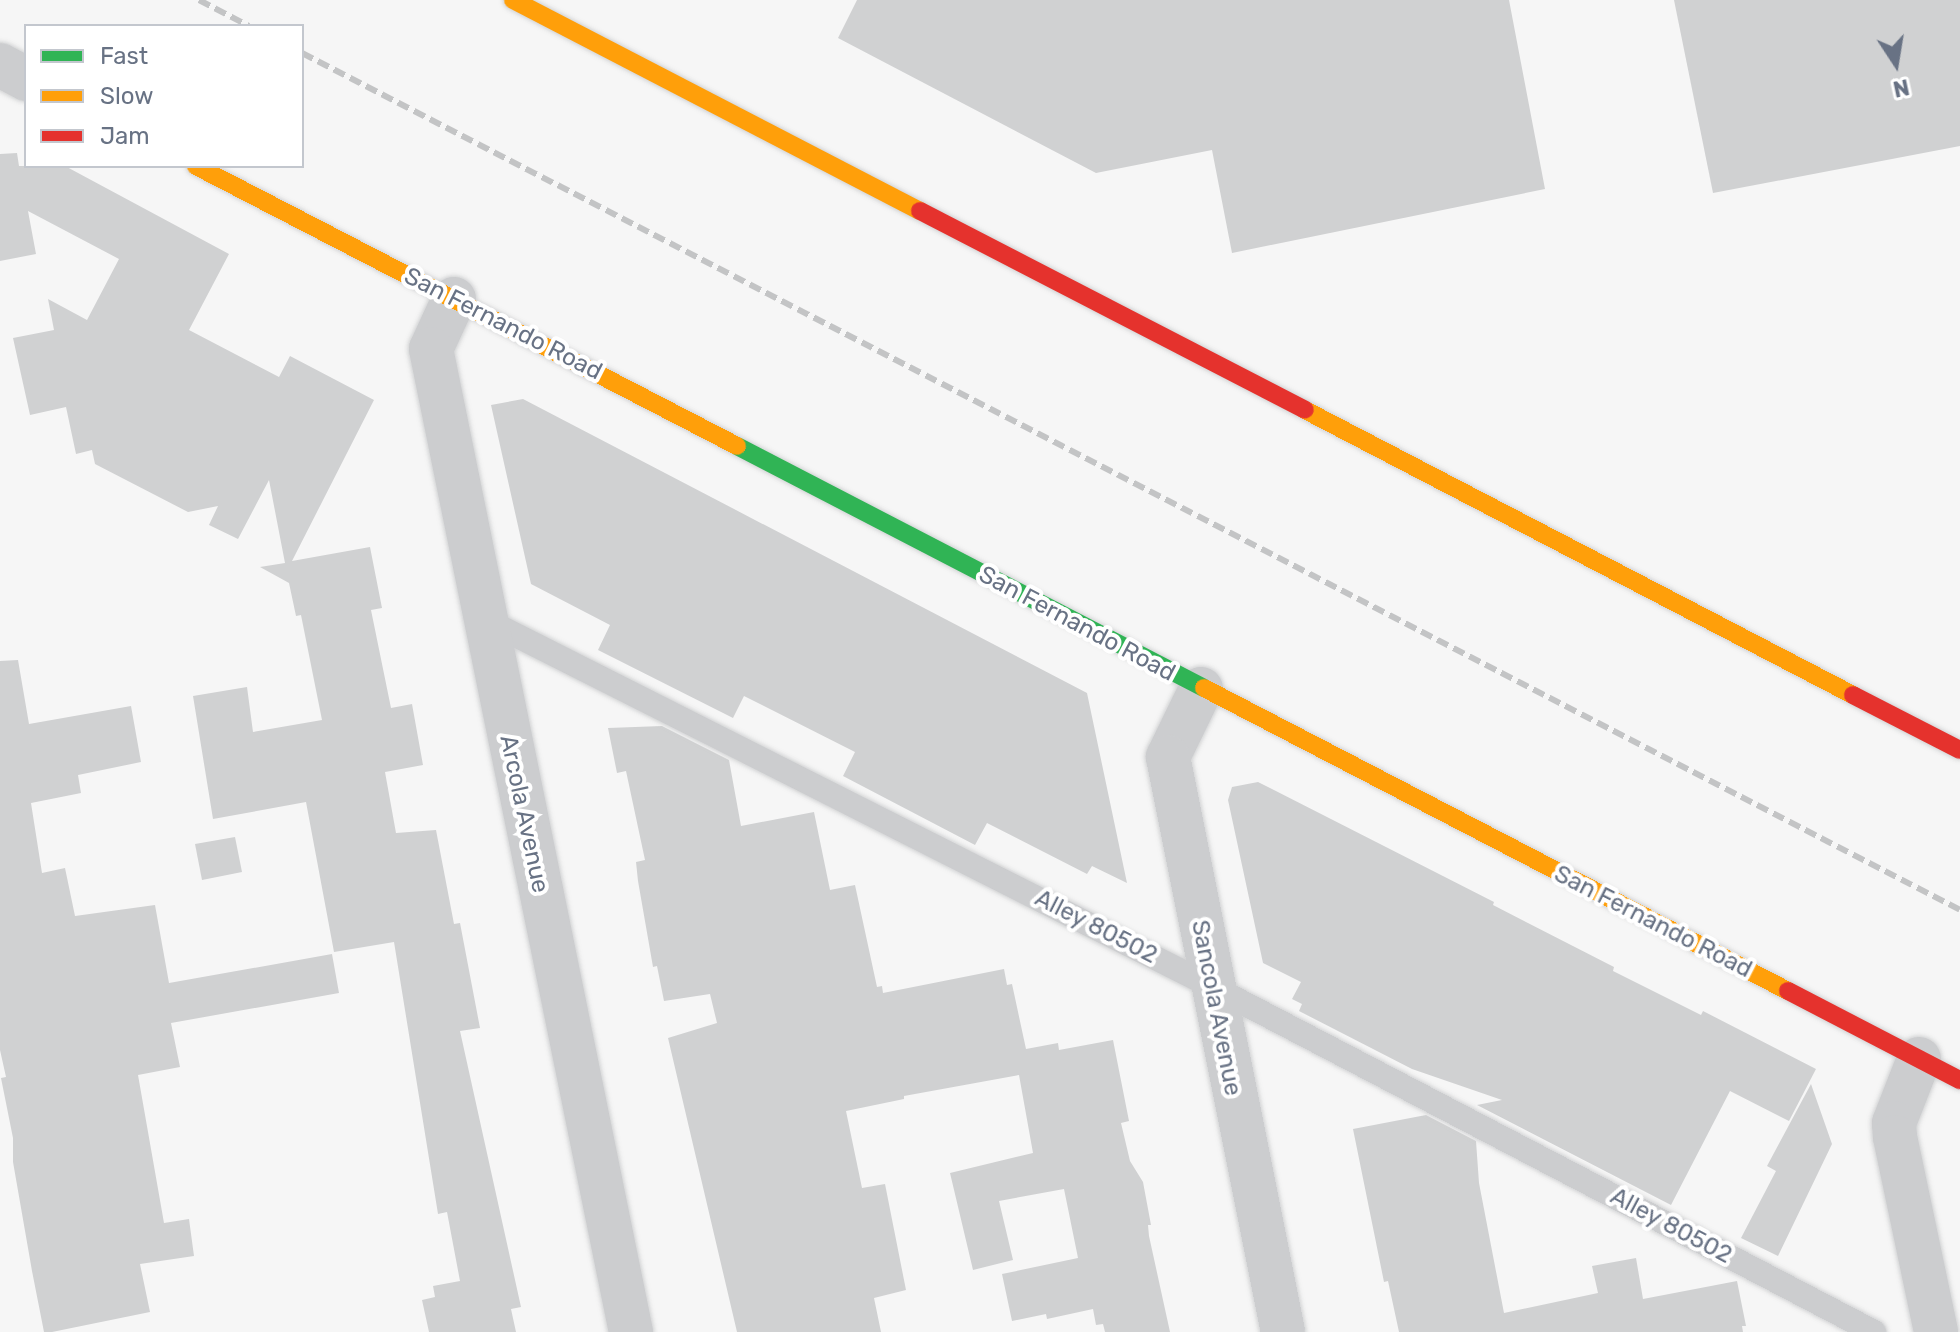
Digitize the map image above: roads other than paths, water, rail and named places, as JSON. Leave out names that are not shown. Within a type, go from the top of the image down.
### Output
[{"type":"street","points":[[513,0],[1960,750]]},
{"type":"street","points":[[0,65],[24,78]]},
{"type":"street","name":"San Fernando Road","points":[[200,168],[1960,1080]]},
{"type":"street","name":"Arcola Avenue","points":[[454,299],[431,349],[631,1332]]},
{"type":"street","name":"Sancola Avenue","points":[[1201,689],[1168,757],[1211,986],[1283,1332]]},
{"type":"street","points":[[1919,1059],[1894,1123],[1936,1332]]},
{"type":"lane","name":"Alley 80502","points":[[484,619],[1211,986],[1874,1332]]},
{"type":"railway","points":[[199,0],[245,24]]},
{"type":"railway","points":[[304,54],[1960,910]]}]
